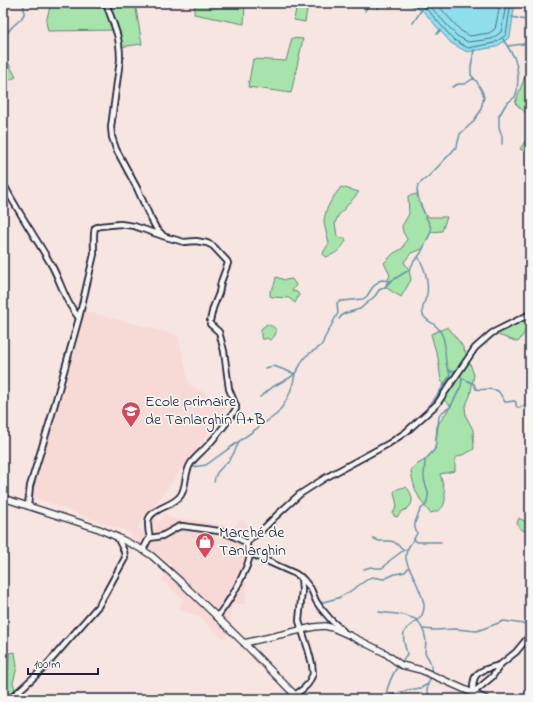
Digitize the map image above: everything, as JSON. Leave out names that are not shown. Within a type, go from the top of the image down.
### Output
[{"type":"street","points":[[106,3],[116,30],[120,51],[111,127],[112,137],[116,149],[137,188],[150,218],[156,228],[166,237]]},
{"type":"street","points":[[3,183],[52,267],[71,306],[79,318]]},
{"type":"street","points":[[28,506],[30,486],[79,318],[94,254],[95,228],[120,224],[134,226],[184,242],[196,241],[206,243],[213,246],[228,263],[221,282],[219,294],[213,308],[210,324],[219,332],[224,351],[229,389],[236,409],[227,423],[191,463],[181,496],[150,516],[148,524],[150,538],[143,550]]},
{"type":"street","points":[[247,543],[300,494],[388,444],[406,432],[437,404],[475,348],[492,333],[530,314]]},
{"type":"street","points":[[3,498],[99,529],[143,550],[161,563],[244,643],[297,697]]},
{"type":"street","points":[[150,538],[162,536],[182,526],[218,531],[231,535],[247,543]]},
{"type":"street","points":[[10,699],[44,668],[99,605],[125,558],[124,551],[117,537]]},
{"type":"street","points":[[247,543],[247,547],[251,552],[261,559],[301,577],[311,589],[320,607],[345,633]]},
{"type":"street","points":[[217,617],[227,603],[246,569],[251,552]]},
{"type":"street","points":[[289,699],[297,697],[308,684],[313,674],[312,664],[299,621],[302,590],[301,577]]},
{"type":"street","points":[[244,643],[314,627],[325,626],[345,633],[385,653],[401,665],[422,670],[486,699]]},
{"type":"street","points":[[473,693],[492,677],[501,664],[516,652],[530,634]]},
{"type":"street","points":[[473,693],[474,678],[477,674],[501,664]]},
{"type":"shaded area","points":[[84,311],[178,335],[189,384],[228,407],[137,528],[145,533],[154,516],[160,520],[164,513],[173,519],[194,520],[233,528],[241,519],[258,534],[247,543],[251,552],[240,579],[247,583],[245,604],[233,604],[227,626],[232,631],[224,639],[203,620],[195,615],[179,610],[184,600],[162,580],[173,567],[158,554],[130,537],[131,533],[33,497]]},
{"type":"green space","points":[[51,3],[135,3],[142,44],[119,47],[116,30],[48,31],[46,22]]},
{"type":"green space","points":[[195,3],[245,3],[244,24],[194,14]]},
{"type":"green space","points":[[297,3],[308,3],[305,22],[294,20]]},
{"type":"green space","points":[[292,38],[303,39],[291,93],[248,87],[253,59],[286,61]]},
{"type":"green space","points":[[3,53],[16,77],[6,82],[3,96]]},
{"type":"green space","points":[[530,63],[530,117],[515,103]]},
{"type":"green space","points":[[530,137],[530,154],[520,149],[527,138]]},
{"type":"green space","points":[[341,187],[359,192],[338,216],[335,223],[337,236],[340,238],[345,238],[346,241],[342,247],[332,255],[325,257],[323,253],[329,243],[324,223],[325,216],[330,203]]},
{"type":"green space","points":[[417,194],[425,215],[430,217],[447,217],[442,231],[431,232],[423,249],[411,253],[404,262],[409,270],[411,280],[401,297],[385,287],[390,275],[384,263],[394,253],[402,249],[407,239],[403,232],[402,226],[409,214],[408,196]]},
{"type":"green space","points":[[276,277],[285,280],[292,279],[296,285],[292,291],[297,292],[299,295],[295,303],[289,298],[270,296],[270,291],[274,285]]},
{"type":"green space","points":[[530,314],[530,329],[525,332],[518,342],[492,333]]},
{"type":"green space","points":[[267,324],[276,330],[276,334],[270,340],[267,338],[262,339],[261,337],[261,329]]},
{"type":"green space","points":[[448,327],[461,344],[467,355],[474,375],[470,396],[465,407],[466,416],[473,430],[474,449],[455,458],[455,471],[440,474],[445,492],[444,503],[442,508],[430,513],[417,494],[411,471],[414,466],[425,460],[435,449],[437,426],[451,406],[441,398],[449,386],[441,381],[438,358],[431,334]]},
{"type":"green space","points":[[406,487],[412,497],[411,505],[397,517],[394,516],[393,513],[397,506],[394,492],[398,489]]},
{"type":"green space","points":[[519,518],[526,522],[530,518],[530,533],[520,529],[517,523]]},
{"type":"green space","points":[[15,652],[17,667],[13,683],[15,689],[5,699],[3,699],[3,685],[8,670],[9,653]]},
{"type":"water","points":[[406,3],[512,3],[514,9],[510,37],[496,47],[467,52],[451,43],[423,11]]},
{"type":"waterway","points":[[3,38],[21,19],[24,14],[24,3]]},
{"type":"waterway","points":[[365,11],[369,3]]},
{"type":"waterway","points":[[378,9],[379,3]]},
{"type":"waterway","points":[[413,23],[422,9]]},
{"type":"waterway","points":[[512,17],[530,21]]},
{"type":"waterway","points":[[437,34],[440,30]]},
{"type":"waterway","points":[[502,144],[499,116],[506,104],[515,97],[518,78],[514,57],[503,39]]},
{"type":"waterway","points":[[508,46],[530,43]]},
{"type":"waterway","points":[[260,397],[273,387],[292,376],[298,370],[306,356],[322,345],[338,313],[337,303],[341,301],[363,299],[379,281],[391,281],[409,270],[421,253],[431,232],[431,228],[419,201],[417,190],[418,185],[430,175],[457,146],[460,134],[472,123],[480,112],[484,97],[477,82],[471,75],[474,50]]},
{"type":"waterway","points":[[452,87],[458,84],[465,84],[474,78]]},
{"type":"waterway","points":[[419,258],[427,280],[427,294],[422,312],[425,318],[441,332],[445,344],[445,358],[447,367],[449,371],[454,371],[456,373]]},
{"type":"waterway","points":[[339,319],[343,314],[360,309],[375,296],[379,290],[391,281]]},
{"type":"waterway","points":[[193,467],[206,465],[277,414],[280,410],[291,390],[295,374],[274,366],[265,368]]},
{"type":"waterway","points":[[427,407],[434,400],[450,376],[449,371]]},
{"type":"waterway","points":[[459,375],[474,384],[476,389],[493,389],[498,391],[505,402],[514,401],[516,402],[516,406],[519,408],[530,402]]},
{"type":"waterway","points":[[401,663],[407,654],[404,633],[408,627],[421,617],[424,607],[421,595],[406,560],[406,552],[416,536],[416,520],[421,509],[426,505],[428,498],[428,492],[424,479],[425,460],[435,449],[439,417],[451,406],[461,386],[462,378]]},
{"type":"waterway","points":[[214,482],[218,472],[234,453],[239,442]]},
{"type":"waterway","points":[[373,538],[379,541],[394,542],[403,549]]},
{"type":"waterway","points":[[414,539],[417,542],[441,542]]},
{"type":"waterway","points":[[364,569],[371,567],[382,568],[389,561],[407,549]]},
{"type":"waterway","points":[[323,602],[338,598],[371,577],[384,579],[395,574],[405,572],[409,567]]},
{"type":"waterway","points":[[379,612],[405,615],[418,621],[424,631],[426,643],[425,653],[430,662],[431,673]]},
{"type":"waterway","points":[[423,629],[456,629],[477,631],[504,621],[530,625]]},
{"type":"waterway","points":[[385,697],[393,673],[398,666]]},
{"type":"waterway","points":[[383,699],[385,697],[408,690],[421,688],[428,684],[431,677]]},
{"type":"waterway","points":[[428,684],[427,691],[432,699]]},
{"type":"place","name":"Ecole primaire de Tanlarghin A+B","points":[[131,428]]},
{"type":"place","name":"Marché de Tanlarghin","points":[[205,559]]}]
